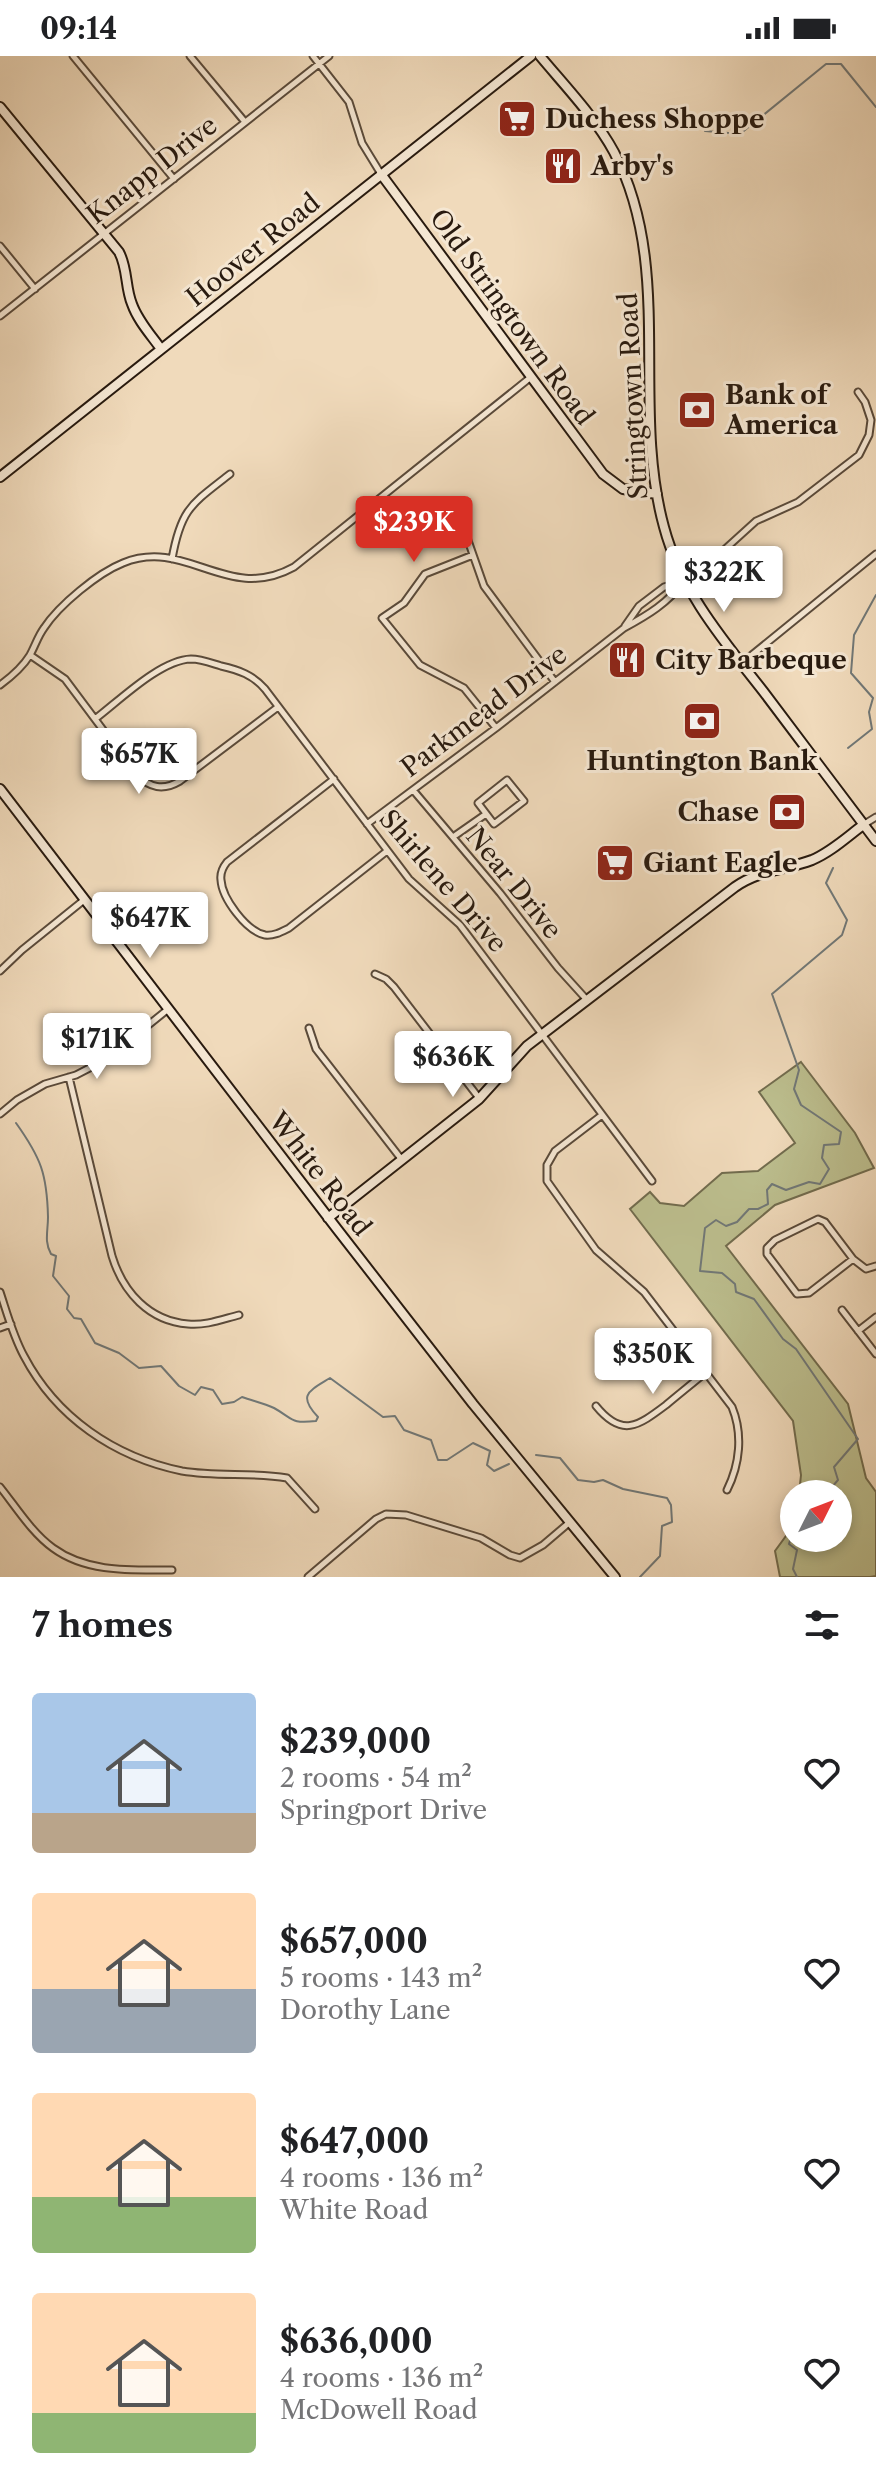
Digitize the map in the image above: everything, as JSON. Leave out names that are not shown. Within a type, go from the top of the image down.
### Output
[{"type":"street","points":[[73,56],[174,179]]},
{"type":"street","points":[[190,56],[245,122]]},
{"type":"street","points":[[313,56],[349,102],[362,143],[381,174]]},
{"type":"street","name":"Knapp Drive","points":[[0,316],[329,56]]},
{"type":"street","name":"Hoover Road","points":[[0,477],[531,56]]},
{"type":"street","name":"Stringtown Road","points":[[540,56],[610,146],[639,217],[646,267],[657,494],[666,536],[684,581],[741,664],[876,841]]},
{"type":"street","points":[[0,107],[122,258],[136,313],[161,349]]},
{"type":"street","name":"Old Stringtown Road","points":[[381,174],[610,481],[628,491],[657,494]]},
{"type":"street","points":[[0,246],[35,289]]},
{"type":"street","points":[[0,685],[30,655],[51,618],[106,572],[125,562],[144,557],[172,559],[240,579],[262,579],[283,573],[314,552],[531,377]]},
{"type":"street","name":"Parkmead Drive","points":[[624,628],[639,606],[664,587],[684,581],[702,570],[756,521],[798,502],[859,455],[869,435],[871,420],[858,392]]},
{"type":"street","points":[[172,559],[178,526],[187,509],[230,474]]},
{"type":"street","points":[[458,512],[489,594],[555,682]]},
{"type":"street","points":[[741,664],[876,554]]},
{"type":"street","points":[[473,555],[425,574],[404,603],[382,618],[420,665],[464,688],[496,728]]},
{"type":"street","name":"Parkmead Drive","points":[[367,824],[624,628],[671,598],[684,581]]},
{"type":"street","points":[[30,655],[65,679],[144,782],[161,788],[180,781],[278,707]]},
{"type":"street","name":"Shirlene Drive","points":[[95,719],[161,669],[188,659],[246,673],[260,683],[409,879],[460,925],[652,1181]]},
{"type":"street","points":[[334,779],[227,862],[221,883],[226,896],[252,929],[275,935],[289,928],[387,851]]},
{"type":"street","points":[[507,780],[524,801],[494,824],[486,814],[478,803],[507,780]]},
{"type":"street","name":"White Road","points":[[0,789],[473,1404],[615,1577]]},
{"type":"street","name":"Near Drive","points":[[413,790],[587,1000]]},
{"type":"street","points":[[453,837],[486,814]]},
{"type":"street","points":[[328,1218],[479,1099],[521,1052],[543,1034],[745,880],[813,859],[834,848],[876,817]]},
{"type":"street","points":[[0,971],[84,900]]},
{"type":"street","points":[[375,974],[394,987],[479,1099]]},
{"type":"street","points":[[0,1114],[33,1090],[105,1060],[167,1010]]},
{"type":"street","points":[[309,1028],[316,1049],[402,1160]]},
{"type":"street","points":[[69,1077],[112,1256],[121,1281],[130,1294],[167,1320],[190,1325],[239,1315]]},
{"type":"street","points":[[602,1115],[555,1151],[547,1165],[547,1181],[596,1250],[634,1281],[732,1407],[739,1432],[735,1473],[727,1490]]},
{"type":"street","points":[[853,1259],[803,1295],[792,1290],[767,1254],[767,1248],[775,1240],[818,1219],[825,1222],[853,1259],[866,1269],[876,1266]]},
{"type":"street","points":[[0,1292],[23,1354],[49,1394],[79,1424],[114,1448],[182,1471],[287,1478],[315,1509]]},
{"type":"street","points":[[842,1310],[876,1354]]},
{"type":"street","points":[[858,1331],[876,1317]]},
{"type":"street","points":[[0,1328],[11,1324]]},
{"type":"street","points":[[596,1406],[616,1424],[629,1426],[643,1423],[706,1372]]},
{"type":"street","points":[[0,1487],[43,1539],[70,1559],[114,1570],[172,1570]]},
{"type":"street","points":[[308,1577],[386,1514],[406,1515],[481,1538],[520,1558],[543,1545],[570,1522]]},
{"type":"green space","points":[[801,1062],[855,1133],[874,1168],[775,1205],[726,1246],[848,1404],[866,1478],[876,1492],[876,1576],[780,1577],[775,1551],[780,1544],[780,1552],[852,1552],[852,1480],[800,1480],[793,1421],[630,1209],[650,1192],[660,1203],[684,1206],[722,1173],[758,1171],[795,1143],[759,1092]]},
{"type":"waterway","points":[[705,131],[740,134],[826,64],[841,64],[876,107]]},
{"type":"waterway","points":[[848,748],[872,729],[869,712],[873,698],[851,673],[854,635],[876,595]]},
{"type":"waterway","points":[[833,868],[826,883],[847,920],[842,935],[772,994],[799,1070],[794,1089],[801,1105],[841,1132],[839,1144],[824,1145],[822,1158],[829,1169],[820,1184],[809,1182],[786,1190],[772,1184],[767,1190],[768,1204],[749,1209],[737,1222],[726,1226],[716,1220],[705,1228],[700,1271],[722,1273],[735,1284],[736,1292],[754,1299],[783,1339],[796,1349],[858,1439],[834,1467],[838,1480]]},
{"type":"waterway","points":[[16,1123],[37,1157],[44,1178],[48,1245],[51,1254],[56,1256],[53,1276],[69,1296],[67,1309],[74,1318],[81,1319],[95,1343],[119,1353],[139,1368],[161,1366],[179,1386],[195,1395],[201,1387],[213,1390],[222,1404],[242,1397],[270,1406],[297,1421],[316,1421],[318,1417],[308,1403],[308,1394],[330,1378],[383,1417],[395,1416],[404,1430],[431,1440],[438,1460],[447,1460],[473,1443],[490,1451],[487,1465],[494,1471],[509,1464]]},
{"type":"waterway","points":[[536,1455],[560,1458],[578,1480],[603,1480],[623,1489],[667,1498],[671,1505],[672,1522],[662,1526],[660,1556],[640,1577]]},
{"type":"waterway","points":[[797,1552],[793,1569],[797,1577]]},
{"type":"place","name":"Duchess Shoppe","points":[[517,119]]},
{"type":"place","name":"Arby's","points":[[563,166]]},
{"type":"place","name":"Bank of America","points":[[697,410]]},
{"type":"place","name":"City Barbeque","points":[[627,660]]},
{"type":"place","name":"Huntington Bank","points":[[702,721]]},
{"type":"place","name":"Chase","points":[[787,812]]},
{"type":"place","name":"Giant Eagle","points":[[615,863]]}]
